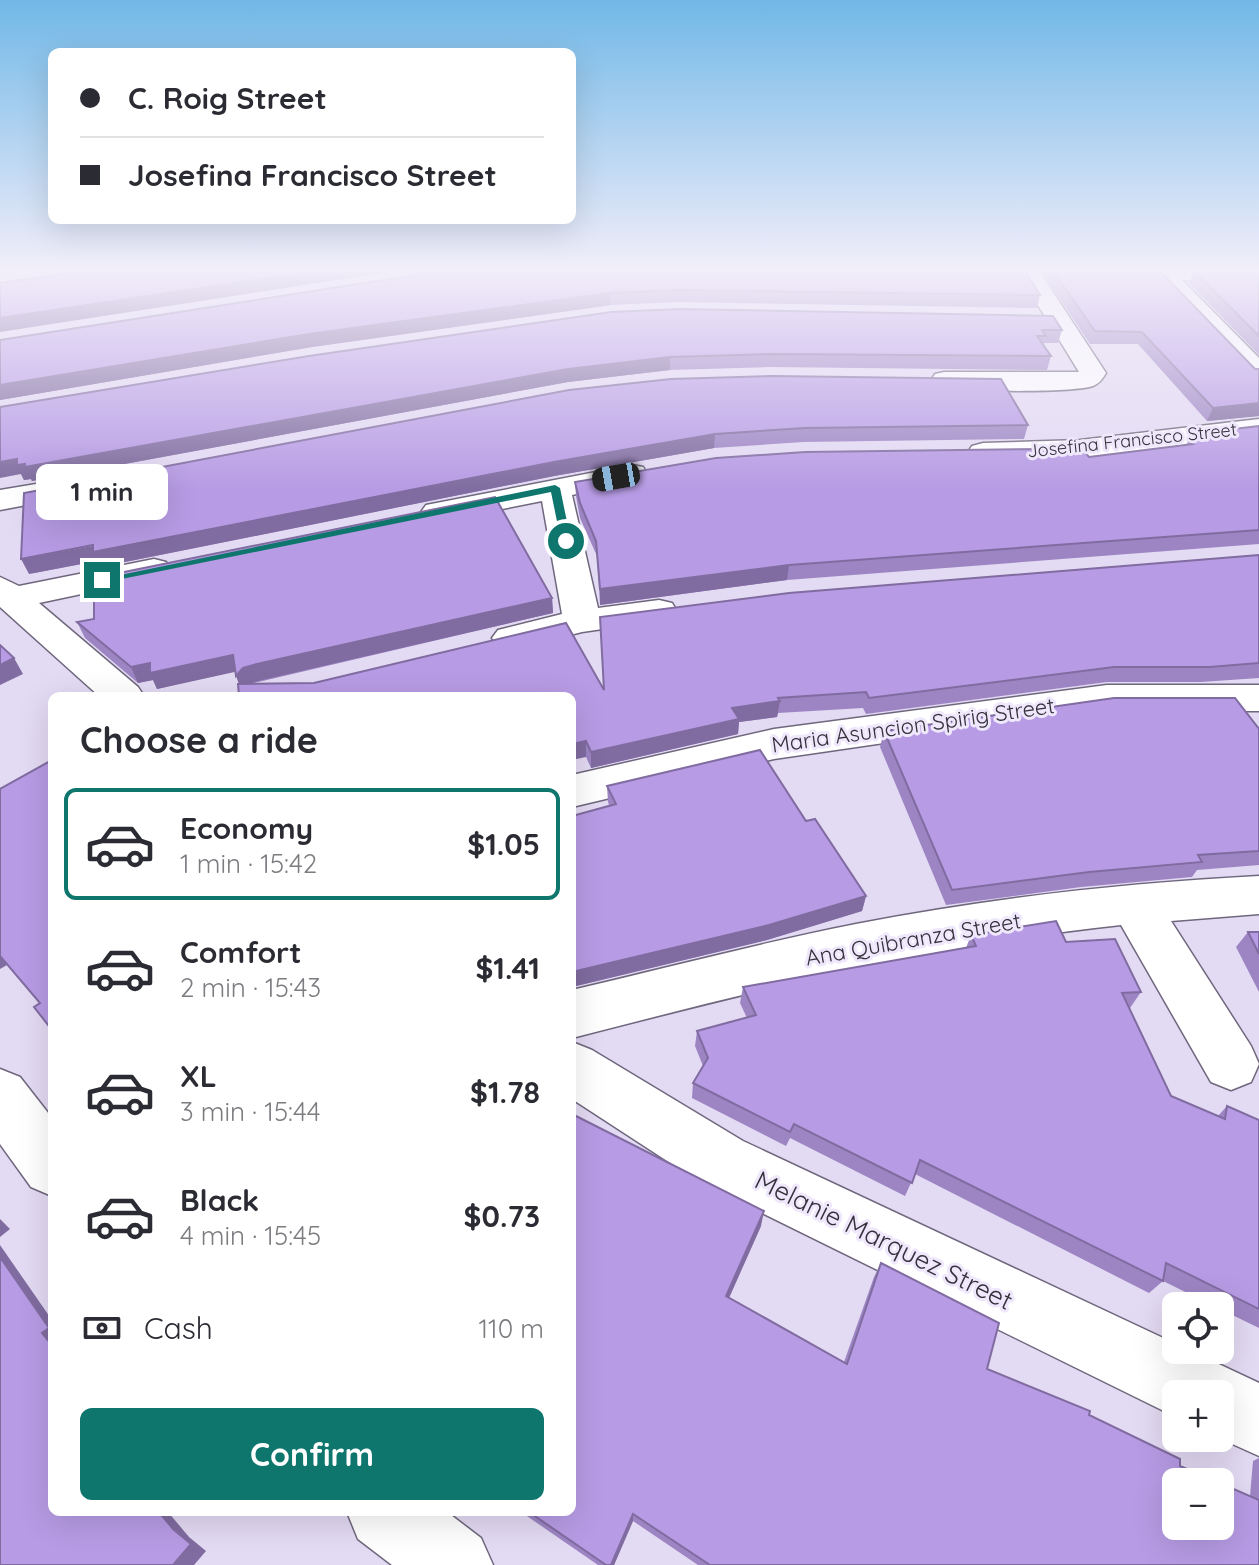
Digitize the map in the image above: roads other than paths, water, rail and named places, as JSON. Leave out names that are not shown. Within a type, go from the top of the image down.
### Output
[{"type":"street","points":[[914,380],[1073,382],[1088,379],[1093,373],[1074,344]]},
{"type":"street","points":[[1233,344],[1259,373]]},
{"type":"street","name":"Josefina Francisco Street","points":[[954,452],[1080,449],[1259,428]]},
{"type":"street","points":[[415,516],[662,469]]},
{"type":"street","points":[[0,500],[108,480]]},
{"type":"street","points":[[555,488],[582,621]]},
{"type":"street","points":[[5,593],[182,563]]},
{"type":"street","points":[[5,593],[119,692]]},
{"type":"street","points":[[475,646],[582,621],[692,607]]},
{"type":"street","name":"Maria Asuncion Spirig Street","points":[[576,790],[774,744],[987,714],[1107,698],[1259,698]]},
{"type":"street","name":"Ana Quibranza Street","points":[[576,1013],[805,957],[959,928],[1134,904],[1259,895]]},
{"type":"street","points":[[1134,904],[1231,1064]]},
{"type":"street","name":"Melanie Marquez Street","points":[[576,1071],[722,1162],[1176,1380]]},
{"type":"street","points":[[0,1096],[48,1161]]},
{"type":"street","points":[[1234,1408],[1259,1420]]},
{"type":"street","points":[[390,1516],[454,1565]]}]
